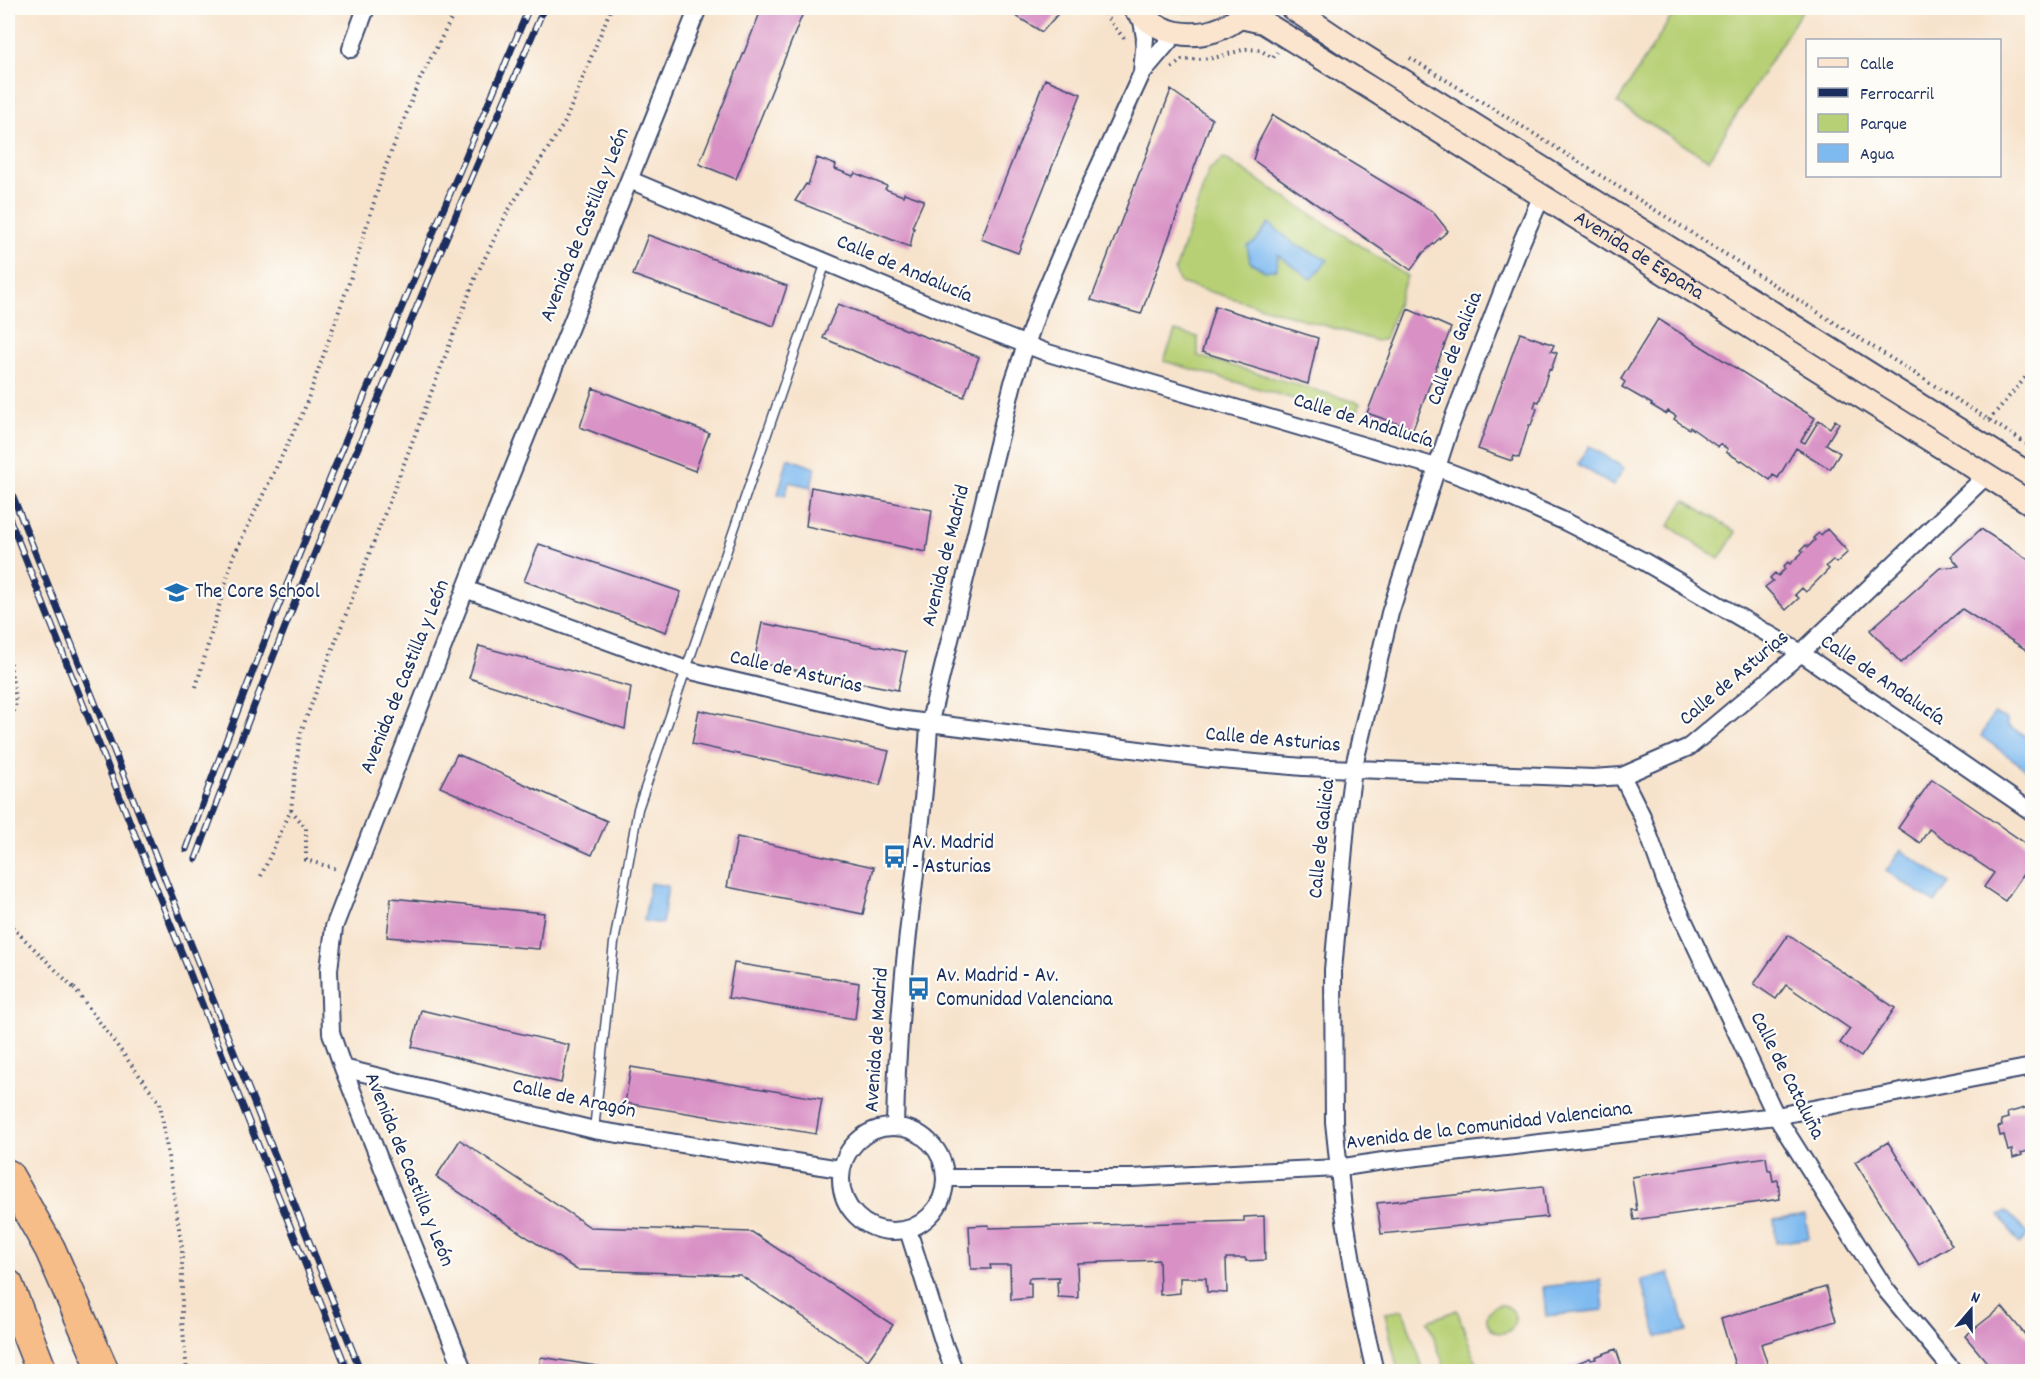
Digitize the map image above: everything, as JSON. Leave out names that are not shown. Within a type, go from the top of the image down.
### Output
[{"type":"highway","points":[[8,1175],[50,1249],[104,1371]]},
{"type":"highway","points":[[8,1285],[42,1371]]},
{"type":"street","points":[[351,49],[366,8]]},
{"type":"street","name":"Avenida de Castilla y León","points":[[464,1371],[331,1033],[329,970],[334,927],[352,874],[698,8]]},
{"type":"street","name":"Avenida de España","points":[[1292,8],[1368,60],[2032,476]]},
{"type":"street","points":[[1138,11],[1160,28],[1175,34],[1187,35],[1206,34],[1224,28],[1244,12]]},
{"type":"street","points":[[1138,11],[1145,38],[1142,73]]},
{"type":"street","name":"Avenida de España","points":[[1244,12],[1542,195],[2032,504]]},
{"type":"street","name":"Avenida de Madrid","points":[[895,1126],[896,1080],[905,962],[927,765],[929,724],[1013,383],[1041,301],[1142,73],[1175,34]]},
{"type":"street","name":"Calle de Andalucía","points":[[630,180],[1026,345],[1436,467],[1555,517],[1643,561],[1801,653],[2032,812]]},
{"type":"street","name":"Calle de Galicia","points":[[1375,1371],[1359,1302],[1338,1168],[1334,1122],[1333,970],[1353,770],[1390,613],[1436,467],[1542,195]]},
{"type":"street","name":"Calle de Asturias","points":[[465,589],[687,670],[890,718],[1210,759],[1353,770],[1593,778],[1622,776],[1689,747],[1801,653],[1987,475]]},
{"type":"street","name":"Calle de Cataluña","points":[[1622,776],[1642,816],[1666,883],[1776,1116],[1886,1290],[1954,1371]]},
{"type":"street","name":"Avenida de la Comunidad Valenciana","points":[[946,1178],[1131,1178],[1338,1168],[1776,1116],[2032,1067]]},
{"type":"street","name":"Calle de Aragón","points":[[343,1068],[594,1130],[840,1169]]},
{"type":"street","points":[[895,1126],[911,1129],[932,1143],[937,1149],[946,1178],[944,1197],[936,1211],[923,1223],[908,1230],[884,1231],[868,1225],[854,1214],[845,1199],[840,1169],[847,1155],[861,1137],[871,1131],[895,1126]]},
{"type":"street","points":[[908,1230],[945,1347],[955,1371]]},
{"type":"lane","points":[[594,1130],[614,944],[638,809],[826,262]]},
{"type":"path","points":[[196,687],[233,557],[304,410],[350,279],[383,173],[420,79],[457,8]]},
{"type":"path","points":[[261,876],[291,810],[300,734],[476,276],[508,211],[566,122],[611,8]]},
{"type":"path","points":[[1407,56],[2032,447]]},
{"type":"path","points":[[1989,420],[2032,370]]},
{"type":"path","points":[[8,651],[16,703],[8,727]]},
{"type":"path","points":[[291,810],[306,828],[306,860],[352,874]]},
{"type":"path","points":[[8,923],[74,988],[160,1103],[182,1248],[182,1320],[187,1371]]},
{"type":"path","points":[[8,1365],[11,1371]]},
{"type":"green space","points":[[1168,8],[1215,8],[1192,12]]},
{"type":"green space","points":[[1677,8],[1803,9],[1708,160],[1617,103]]},
{"type":"green space","points":[[1224,158],[1407,276],[1385,339],[1377,341],[1180,283],[1175,271],[1209,170]]},
{"type":"green space","points":[[1175,331],[1198,337],[1198,356],[1360,403],[1356,417],[1164,361]]},
{"type":"green space","points":[[1685,500],[1736,532],[1719,559],[1669,526]]},
{"type":"green space","points":[[1501,1305],[1511,1309],[1515,1319],[1511,1329],[1501,1333],[1491,1329],[1487,1319],[1491,1309]]},
{"type":"green space","points":[[1403,1310],[1424,1371],[1398,1371],[1385,1313]]},
{"type":"green space","points":[[1457,1310],[1477,1365],[1460,1371],[1446,1371],[1428,1321]]},
{"type":"water","points":[[1269,223],[1294,244],[1328,260],[1311,279],[1278,255],[1277,269],[1265,271],[1250,262],[1247,246],[1255,242]]},
{"type":"water","points":[[1589,446],[1624,468],[1613,486],[1578,464]]},
{"type":"water","points":[[788,458],[815,468],[811,487],[789,482],[785,496],[778,494]]},
{"type":"water","points":[[1994,713],[2007,720],[2007,725],[2032,740],[2032,764],[2029,771],[1981,736]]},
{"type":"water","points":[[1901,850],[1949,883],[1935,903],[1886,871]]},
{"type":"water","points":[[650,883],[668,886],[662,924],[644,921]]},
{"type":"water","points":[[2006,1211],[2029,1234],[2019,1244],[2000,1215]]},
{"type":"water","points":[[1805,1215],[1809,1238],[1776,1243],[1774,1220]]},
{"type":"water","points":[[1669,1273],[1687,1331],[1658,1337],[1641,1281]]},
{"type":"water","points":[[1601,1280],[1604,1310],[1546,1316],[1543,1287]]},
{"type":"building","points":[[762,8],[805,8],[736,179],[699,164]]},
{"type":"building","points":[[1003,8],[1063,8],[1042,32]]},
{"type":"building","points":[[1045,79],[1081,94],[1018,253],[981,239]]},
{"type":"building","points":[[1171,90],[1212,119],[1141,314],[1091,300]]},
{"type":"building","points":[[1273,115],[1433,212],[1448,231],[1423,253],[1411,270],[1253,160],[1258,143]]},
{"type":"building","points":[[817,158],[836,165],[835,169],[853,176],[855,173],[887,186],[885,189],[903,196],[904,193],[924,200],[912,227],[914,228],[910,247],[795,201],[806,184],[808,185]]},
{"type":"building","points":[[648,235],[787,286],[774,326],[633,275]]},
{"type":"building","points":[[838,304],[979,357],[964,397],[823,338]]},
{"type":"building","points":[[1215,306],[1318,338],[1308,384],[1202,352]]},
{"type":"building","points":[[1408,309],[1451,328],[1413,429],[1367,413]]},
{"type":"building","points":[[1658,319],[1815,418],[1801,441],[1805,443],[1819,420],[1830,428],[1835,420],[1839,423],[1826,444],[1840,453],[1830,469],[1796,448],[1778,478],[1773,475],[1770,480],[1742,460],[1726,452],[1728,449],[1720,444],[1718,447],[1690,427],[1689,429],[1674,419],[1676,416],[1668,411],[1666,414],[1622,387],[1625,382],[1621,379]]},
{"type":"building","points":[[1520,333],[1554,345],[1551,351],[1557,353],[1551,370],[1549,369],[1539,402],[1536,401],[1534,407],[1537,409],[1529,425],[1519,458],[1514,456],[1512,461],[1478,449]]},
{"type":"building","points":[[593,388],[709,433],[695,471],[580,427]]},
{"type":"building","points":[[811,487],[932,510],[926,552],[806,526]]},
{"type":"building","points":[[1827,529],[1848,552],[1836,563],[1833,560],[1826,566],[1829,569],[1806,592],[1802,588],[1795,595],[1799,598],[1786,610],[1765,587],[1773,581],[1770,578],[1775,573],[1778,576],[1788,562],[1790,564],[1803,552],[1801,550],[1806,545],[1808,547],[1815,540],[1813,538],[1819,533],[1821,535]]},
{"type":"building","points":[[1981,529],[2032,562],[2031,653],[1962,609],[1901,663],[1870,630],[1940,568],[1959,566],[1951,556]]},
{"type":"building","points":[[539,544],[681,592],[666,632],[524,581]]},
{"type":"building","points":[[762,623],[906,652],[898,690],[754,662]]},
{"type":"building","points":[[479,646],[631,687],[625,729],[469,678]]},
{"type":"building","points":[[699,710],[889,751],[880,785],[692,744]]},
{"type":"building","points":[[457,754],[607,821],[592,855],[440,787]]},
{"type":"building","points":[[1932,779],[2032,848],[2032,861],[2005,901],[1984,887],[1994,873],[1929,829],[1920,843],[1898,828]]},
{"type":"building","points":[[737,837],[874,867],[863,914],[727,887]]},
{"type":"building","points":[[391,898],[544,913],[539,949],[387,937]]},
{"type":"building","points":[[1788,935],[1895,1008],[1861,1057],[1840,1043],[1850,1029],[1786,985],[1776,999],[1754,984]]},
{"type":"building","points":[[734,963],[859,983],[855,1019],[728,998]]},
{"type":"building","points":[[421,1010],[569,1045],[561,1083],[412,1047]]},
{"type":"building","points":[[631,1067],[822,1099],[816,1134],[625,1103]]},
{"type":"building","points":[[2032,1106],[2032,1150],[2013,1158],[2012,1150],[2008,1151],[2004,1135],[2000,1136],[1998,1127],[2002,1126],[2001,1120],[2008,1118],[2007,1113]]},
{"type":"building","points":[[460,1140],[590,1227],[752,1232],[893,1325],[868,1360],[740,1275],[577,1270],[436,1177]]},
{"type":"building","points":[[1888,1142],[1952,1245],[1919,1265],[1855,1162]]},
{"type":"building","points":[[1766,1157],[1773,1181],[1778,1180],[1780,1199],[1634,1220],[1632,1210],[1637,1210],[1632,1177]]},
{"type":"building","points":[[1543,1186],[1547,1217],[1381,1234],[1377,1203]]},
{"type":"building","points":[[1264,1216],[1265,1260],[1246,1261],[1245,1258],[1226,1258],[1227,1293],[1207,1292],[1206,1278],[1180,1278],[1180,1293],[1160,1295],[1159,1260],[1077,1263],[1078,1298],[1058,1297],[1059,1277],[1029,1278],[1031,1298],[1011,1300],[1010,1265],[990,1265],[991,1269],[971,1269],[969,1226],[989,1225],[989,1228],[1244,1221],[1244,1217]]},
{"type":"building","points":[[1826,1287],[1836,1321],[1761,1344],[1770,1372],[1737,1372],[1721,1319]]},
{"type":"building","points":[[2002,1307],[2032,1343],[2032,1372],[1995,1372],[1965,1336]]},
{"type":"building","points":[[1616,1349],[1624,1372],[1555,1372],[1590,1358],[1591,1360],[1596,1359],[1595,1357]]},
{"type":"building","points":[[541,1357],[621,1370],[621,1372],[538,1372]]},
{"type":"building","points":[[1298,1366],[1298,1372],[1277,1372],[1277,1369]]},
{"type":"railway","points":[[186,849],[266,636],[529,8]]},
{"type":"railway","points":[[196,859],[236,751],[321,538],[544,8]]},
{"type":"railway","points":[[8,484],[361,1372]]},
{"type":"railway","points":[[8,515],[348,1372]]},
{"type":"place","name":"The Core School","points":[[177,593]]},
{"type":"place","name":"Av. Madrid - Asturias","points":[[894,856]]},
{"type":"place","name":"Av. Madrid - Av. Comunidad Valenciana","points":[[918,989]]}]
